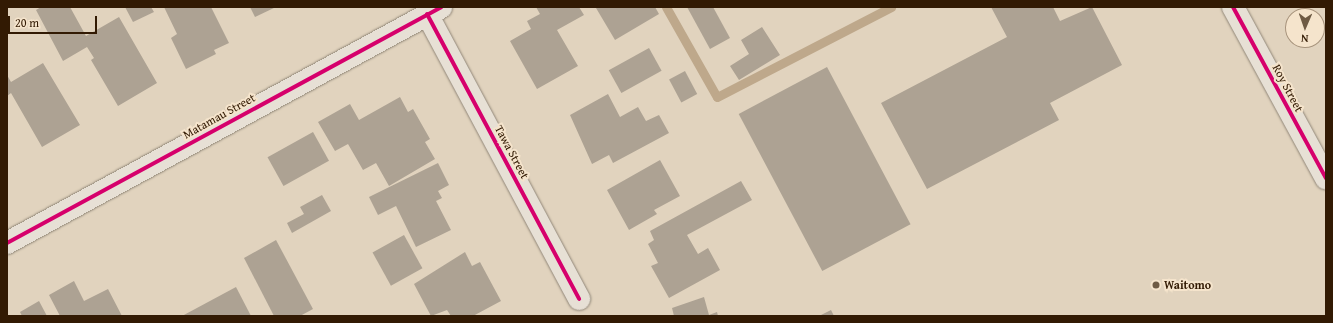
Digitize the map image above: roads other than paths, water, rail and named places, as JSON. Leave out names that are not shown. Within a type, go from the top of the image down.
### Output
[{"type":"street","name":"Roy Street","points":[[1233,7],[1326,178]]},
{"type":"street","name":"Matamau Street","points":[[7,243],[434,11]]},
{"type":"street","name":"Tawa Street","points":[[434,11],[579,299]]},
{"type":"waterway","points":[[666,7],[717,97],[891,7]]},
{"type":"place","name":"Waitomo","points":[[1156,285]]}]
